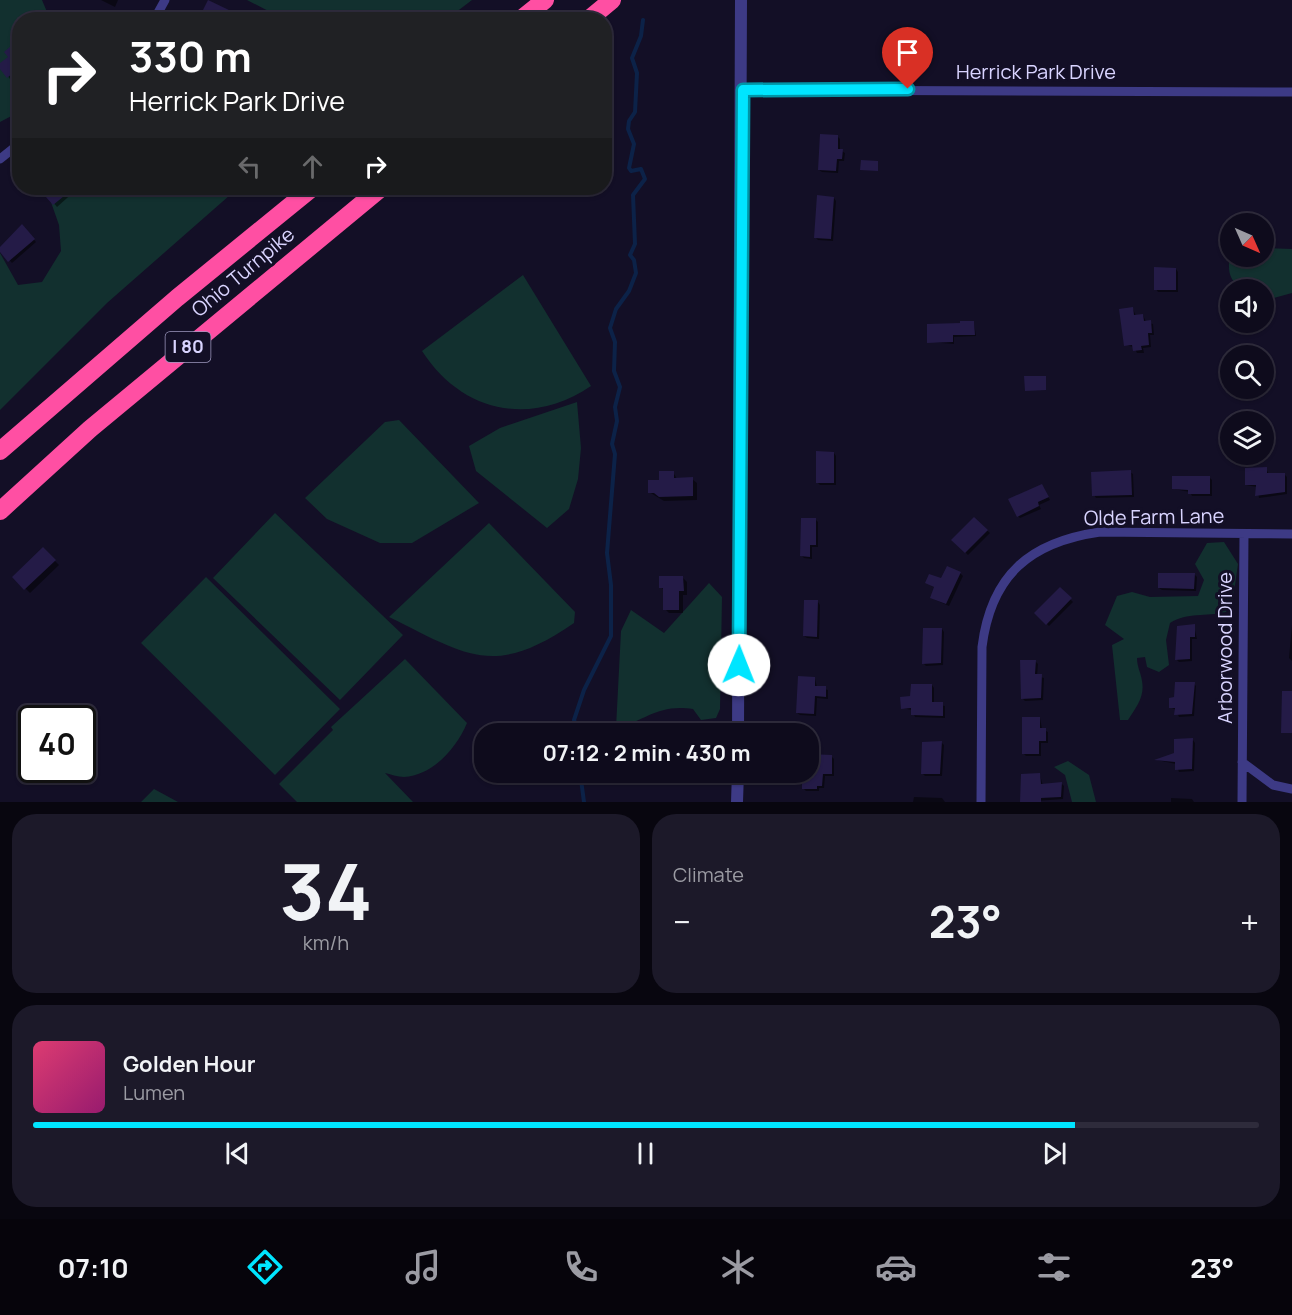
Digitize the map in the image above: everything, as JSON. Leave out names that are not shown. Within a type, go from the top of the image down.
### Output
[{"type":"highway","points":[[530,12],[545,0]]},
{"type":"highway","points":[[598,12],[612,0]]},
{"type":"highway","name":"Ohio Turnpike","points":[[0,451],[177,298],[303,195]]},
{"type":"highway","name":"Ohio Turnpike","points":[[0,511],[99,421],[373,195]]},
{"type":"street","points":[[738,723],[743,90],[741,0]]},
{"type":"street","name":"Herrick Park Drive","points":[[743,90],[1292,92]]},
{"type":"street","points":[[0,159],[12,149]]},
{"type":"street","name":"Olde Farm Lane","points":[[981,802],[982,647],[985,621],[997,592],[1013,570],[1043,548],[1076,536],[1100,532],[1292,534]]},
{"type":"street","name":"Arborwood Drive","points":[[1242,802],[1244,534]]},
{"type":"street","points":[[1242,762],[1273,785],[1292,789]]},
{"type":"street","points":[[737,802],[738,783]]},
{"type":"green space","points":[[0,0],[42,0],[47,12],[12,12],[12,116],[0,122]]},
{"type":"green space","points":[[247,0],[472,0],[456,12],[270,12]]},
{"type":"green space","points":[[48,195],[230,195],[107,303],[0,410],[0,253],[18,285],[42,282],[61,251],[59,225]]},
{"type":"green space","points":[[1274,248],[1292,249],[1292,293],[1274,298],[1274,279],[1233,279],[1229,267],[1274,267]]},
{"type":"green space","points":[[523,275],[591,386],[568,399],[545,407],[522,409],[499,407],[477,400],[457,388],[438,372],[422,351]]},
{"type":"green space","points":[[577,402],[581,448],[578,479],[569,509],[547,528],[476,471],[469,446],[500,428]]},
{"type":"green space","points":[[399,420],[479,503],[412,543],[380,543],[327,519],[305,498],[385,422]]},
{"type":"green space","points":[[275,513],[403,635],[340,700],[213,578]]},
{"type":"green space","points":[[489,523],[575,612],[574,623],[522,651],[501,656],[461,651],[389,617]]},
{"type":"green space","points":[[1224,542],[1238,564],[1233,599],[1226,612],[1190,616],[1170,623],[1166,640],[1169,665],[1159,672],[1147,667],[1145,657],[1137,658],[1143,687],[1141,697],[1128,720],[1120,720],[1112,645],[1124,639],[1105,625],[1117,596],[1132,592],[1150,597],[1198,596],[1204,580],[1195,564],[1207,543]]},
{"type":"green space","points":[[206,577],[340,709],[275,775],[141,643]]},
{"type":"green space","points":[[709,583],[722,597],[720,709],[716,718],[701,720],[693,709],[681,708],[661,711],[632,723],[616,723],[621,631],[631,610],[664,633]]},
{"type":"green space","points":[[405,659],[467,723],[451,750],[425,771],[404,777],[385,773],[413,802],[297,802],[279,784],[333,730],[331,727]]},
{"type":"green space","points":[[1068,761],[1089,775],[1096,802],[1072,802],[1065,775],[1054,767]]},
{"type":"green space","points":[[154,789],[178,802],[141,802]]},
{"type":"building","points":[[208,0],[231,11],[231,12],[202,12]]},
{"type":"building","points":[[12,47],[12,74],[7,78],[0,69],[0,63],[8,57],[4,52]]},
{"type":"building","points":[[820,134],[838,135],[838,149],[843,149],[842,159],[837,159],[836,171],[818,170]]},
{"type":"building","points":[[861,160],[878,161],[878,171],[860,170]]},
{"type":"building","points":[[44,195],[65,195],[53,205]]},
{"type":"building","points":[[817,195],[834,197],[831,239],[814,238]]},
{"type":"building","points":[[22,224],[35,239],[8,262],[0,252],[0,247]]},
{"type":"building","points":[[1154,267],[1176,268],[1176,290],[1154,290]]},
{"type":"building","points":[[1133,307],[1134,315],[1143,314],[1144,321],[1151,320],[1152,333],[1148,333],[1149,345],[1141,346],[1142,350],[1133,351],[1132,345],[1124,346],[1119,309]]},
{"type":"building","points":[[960,321],[974,321],[975,335],[953,335],[953,342],[927,343],[927,324],[960,323]]},
{"type":"building","points":[[1024,376],[1046,376],[1046,390],[1025,391]]},
{"type":"building","points":[[816,451],[834,452],[834,483],[816,483]]},
{"type":"building","points":[[1267,467],[1267,473],[1285,473],[1285,492],[1255,496],[1256,485],[1245,485],[1245,468]]},
{"type":"building","points":[[1131,470],[1132,495],[1092,496],[1091,472]]},
{"type":"building","points":[[659,471],[674,471],[674,478],[693,477],[693,496],[659,497],[654,493],[648,493],[648,480],[659,480]]},
{"type":"building","points":[[1172,476],[1210,476],[1210,494],[1188,494],[1188,490],[1172,489]]},
{"type":"building","points":[[1042,484],[1049,497],[1038,502],[1039,506],[1017,517],[1008,499]]},
{"type":"building","points":[[974,517],[988,530],[965,553],[951,540]]},
{"type":"building","points":[[801,518],[816,518],[816,545],[810,545],[810,557],[800,556]]},
{"type":"building","points":[[43,547],[56,560],[24,590],[12,577]]},
{"type":"building","points":[[947,566],[961,572],[946,604],[930,598],[934,587],[925,583],[929,574],[941,578]]},
{"type":"building","points":[[1158,573],[1195,573],[1194,589],[1158,588]]},
{"type":"building","points":[[659,576],[683,576],[684,591],[679,591],[679,610],[663,610],[663,588],[659,588]]},
{"type":"building","points":[[1060,587],[1072,598],[1046,625],[1034,613]]},
{"type":"building","points":[[804,600],[818,600],[817,637],[803,636]]},
{"type":"building","points":[[1195,624],[1195,637],[1190,637],[1190,659],[1175,660],[1177,626]]},
{"type":"building","points":[[923,628],[942,628],[941,663],[922,664]]},
{"type":"building","points":[[1020,660],[1036,660],[1035,674],[1042,674],[1041,698],[1021,699]]},
{"type":"building","points":[[798,676],[815,677],[815,686],[826,686],[826,697],[815,696],[814,714],[796,713]]},
{"type":"building","points":[[1175,682],[1195,682],[1192,714],[1174,715],[1175,708],[1169,708],[1169,698],[1174,697]]},
{"type":"building","points":[[911,684],[932,684],[932,702],[943,702],[943,716],[911,715],[911,708],[901,709],[900,697],[910,696]]},
{"type":"building","points":[[1282,691],[1292,691],[1292,733],[1281,733]]},
{"type":"building","points":[[1022,717],[1040,717],[1040,728],[1046,728],[1046,741],[1039,741],[1039,754],[1022,754]]},
{"type":"building","points":[[1193,738],[1192,769],[1175,770],[1175,762],[1154,760],[1174,753],[1174,739]]},
{"type":"building","points":[[942,741],[940,774],[921,774],[922,742]]},
{"type":"building","points":[[819,754],[832,755],[832,774],[823,774],[822,786],[817,786],[817,789],[802,789],[802,783],[819,783]]},
{"type":"building","points":[[1040,773],[1041,784],[1062,782],[1061,797],[1041,798],[1041,802],[1020,802],[1021,774]]},
{"type":"waterway","points":[[575,723],[574,720],[584,690],[611,636],[611,585],[607,553],[615,454],[612,444],[617,421],[615,407],[620,387],[614,371],[615,342],[610,328],[616,309],[629,291],[636,273],[634,260],[630,255],[635,244],[633,195],[645,179],[641,169],[631,171],[629,168],[634,144],[628,129],[629,121],[635,112],[637,73],[632,58],[641,36],[643,20]]},
{"type":"waterway","points":[[581,783],[584,802]]},
{"type":"route","points":[[739,665],[743,90],[908,89]]}]
